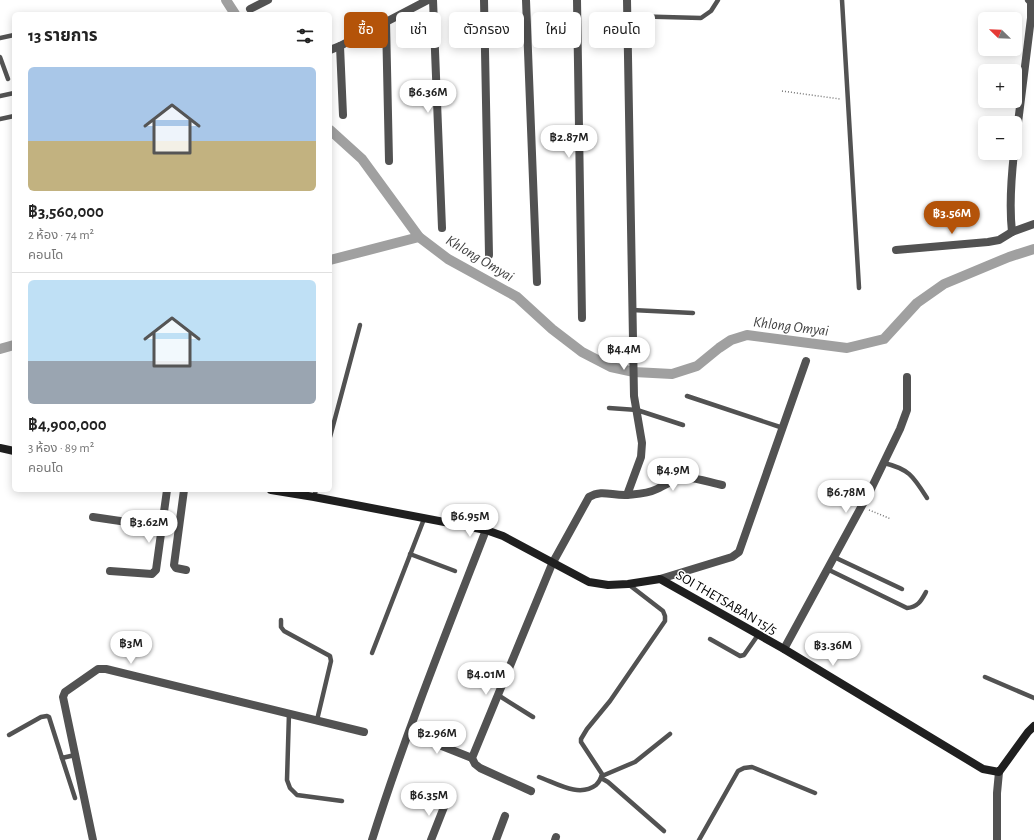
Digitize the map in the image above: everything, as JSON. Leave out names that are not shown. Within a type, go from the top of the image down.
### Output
[{"type":"street","points":[[250,9],[268,0]]},
{"type":"street","points":[[388,20],[428,0]]},
{"type":"street","points":[[433,0],[442,228]]},
{"type":"street","points":[[484,0],[489,255]]},
{"type":"street","points":[[526,0],[537,282]]},
{"type":"street","points":[[576,0],[582,318]]},
{"type":"street","points":[[627,0],[627,12]]},
{"type":"street","points":[[1019,116],[1031,18],[1031,2],[1029,0]]},
{"type":"street","points":[[332,49],[344,44]]},
{"type":"street","points":[[340,46],[343,115]]},
{"type":"street","points":[[387,48],[390,161]]},
{"type":"street","points":[[627,495],[641,457],[642,442],[634,396],[628,48]]},
{"type":"street","points":[[1012,232],[1010,213],[1013,160]]},
{"type":"street","points":[[896,250],[999,240],[1012,232],[1034,224]]},
{"type":"street","points":[[660,579],[732,557],[739,552],[806,361]]},
{"type":"street","points":[[784,649],[862,507],[900,429],[907,410],[907,377]]},
{"type":"street","points":[[0,448],[12,451]]},
{"type":"street","points":[[472,758],[552,564],[589,498],[596,493],[619,496],[644,494],[683,478],[722,485]]},
{"type":"street","points":[[110,571],[152,574],[156,570],[167,492]]},
{"type":"street","points":[[184,492],[174,565],[176,568],[186,570]]},
{"type":"street","name":"SOI THETSABAN 15/5","points":[[300,492],[315,493],[424,519],[486,530],[502,536],[552,564],[589,582],[608,585],[628,584],[660,579],[784,649],[981,768],[999,772]]},
{"type":"street","points":[[92,517],[161,527]]},
{"type":"street","points":[[372,840],[432,668],[486,530]]},
{"type":"street","points":[[93,840],[85,796],[63,697],[65,692],[98,669],[106,669],[364,732]]},
{"type":"street","points":[[997,840],[996,800],[999,772],[1034,726]]},
{"type":"street","points":[[409,733],[472,758],[475,764],[480,768],[531,791]]},
{"type":"street","points":[[431,840],[446,802]]},
{"type":"street","points":[[496,840],[505,816]]},
{"type":"lane","points":[[655,17],[701,18],[711,11],[718,0]]},
{"type":"lane","points":[[842,0],[859,288]]},
{"type":"lane","points":[[0,38],[12,35]]},
{"type":"lane","points":[[0,57],[8,78]]},
{"type":"lane","points":[[0,96],[12,93]]},
{"type":"lane","points":[[0,119],[12,116]]},
{"type":"lane","points":[[632,310],[693,312]]},
{"type":"lane","points":[[332,430],[360,325]]},
{"type":"lane","points":[[687,396],[783,428]]},
{"type":"lane","points":[[609,408],[637,410],[682,425]]},
{"type":"lane","points":[[884,463],[906,470],[927,498]]},
{"type":"lane","points":[[372,653],[424,519]]},
{"type":"lane","points":[[410,554],[455,571]]},
{"type":"lane","points":[[834,557],[902,588]]},
{"type":"lane","points":[[827,569],[907,608],[919,604],[926,592]]},
{"type":"lane","points":[[628,584],[663,611],[665,621],[610,701],[587,729],[581,739],[581,742],[602,774],[602,777],[664,831]]},
{"type":"lane","points":[[281,620],[281,627],[284,631],[330,656],[331,661],[317,720]]},
{"type":"lane","points":[[710,639],[740,656],[744,655],[758,635]]},
{"type":"lane","points":[[985,677],[1034,698]]},
{"type":"lane","points":[[498,695],[533,717]]},
{"type":"lane","points":[[289,713],[287,780],[290,788],[297,795],[342,801]]},
{"type":"lane","points":[[9,735],[41,717],[49,717],[75,798]]},
{"type":"lane","points":[[539,777],[575,791],[590,789],[602,777],[634,762],[670,734]]},
{"type":"lane","points":[[62,758],[75,755]]},
{"type":"lane","points":[[699,840],[738,771],[744,768],[752,767],[815,793]]},
{"type":"path","points":[[782,91],[848,100]]},
{"type":"path","points":[[862,507],[891,519]]},
{"type":"waterway","name":"Khlong Omyai","points":[[226,0],[234,12]]},
{"type":"waterway","name":"Khlong Omyai","points":[[332,132],[362,159],[419,237],[448,259],[517,297],[552,329],[582,352],[611,367],[634,372],[672,374],[697,366],[731,340],[747,335],[847,348],[884,339],[917,303],[944,284],[1009,257],[1034,249]]},
{"type":"waterway","points":[[332,259],[419,237]]},
{"type":"waterway","points":[[0,349],[12,346]]}]
